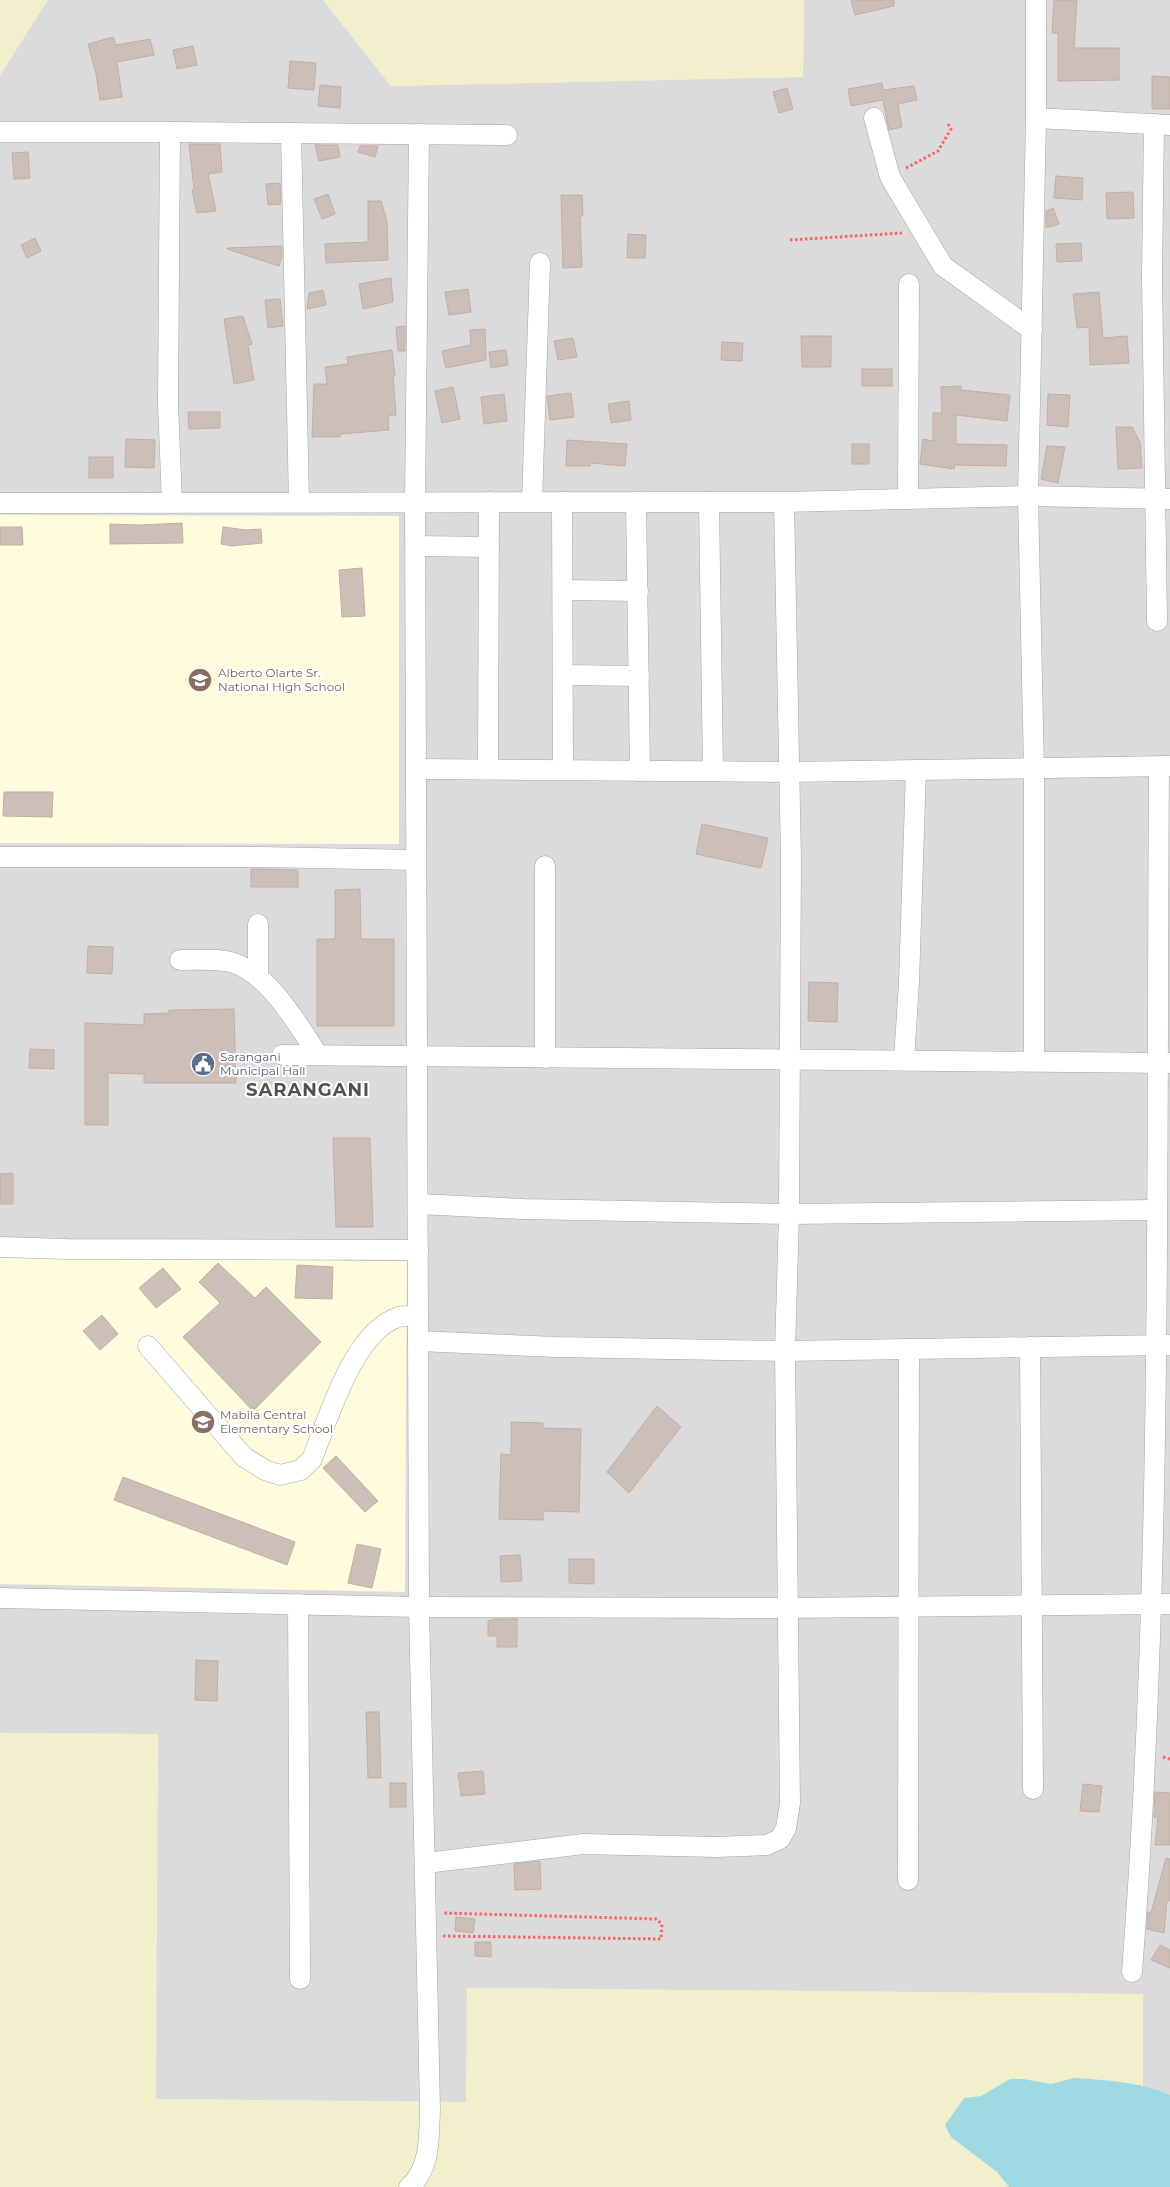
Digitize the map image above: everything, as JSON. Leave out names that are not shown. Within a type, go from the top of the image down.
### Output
[{"type":"street","points":[[1034,1061],[1034,768],[1028,496],[1036,118],[1036,0]]},
{"type":"street","points":[[874,118],[890,177],[943,266],[1032,330]]},
{"type":"street","points":[[1036,118],[1162,125],[1152,276],[1163,499],[1157,621]]},
{"type":"street","points":[[0,132],[507,135]]},
{"type":"street","points":[[170,132],[168,403],[172,503]]},
{"type":"street","points":[[291,133],[299,502]]},
{"type":"street","points":[[409,2187],[424,2168],[430,2126],[428,1936],[419,1607],[415,501],[419,134]]},
{"type":"street","points":[[532,502],[540,262]]},
{"type":"street","points":[[908,499],[909,284]]},
{"type":"street","points":[[0,503],[784,502],[1028,496],[1163,499]]},
{"type":"street","points":[[488,769],[489,502]]},
{"type":"street","points":[[562,502],[564,770]]},
{"type":"street","points":[[636,502],[640,771]]},
{"type":"street","points":[[709,502],[713,771]]},
{"type":"street","points":[[426,1863],[583,1844],[717,1847],[767,1844],[780,1838],[786,1828],[790,1803],[785,1351],[789,1214],[789,772],[784,502]]},
{"type":"street","points":[[416,546],[489,547]]},
{"type":"street","points":[[563,590],[638,591]]},
{"type":"street","points":[[563,676],[639,676]]},
{"type":"street","points":[[417,769],[789,772],[1164,767],[1164,1063],[1157,1210],[1163,1345],[1161,1604],[1132,1972]]},
{"type":"street","points":[[904,1060],[909,982],[916,770]]},
{"type":"street","points":[[0,857],[261,857],[416,860]]},
{"type":"street","points":[[545,866],[545,1058]]},
{"type":"street","points":[[258,924],[258,977]]},
{"type":"street","points":[[180,960],[225,961],[236,964],[258,977],[284,1007],[318,1056]]},
{"type":"street","points":[[282,1055],[1164,1063]]},
{"type":"street","points":[[418,1204],[523,1209],[789,1214],[1157,1210]]},
{"type":"street","points":[[0,1247],[66,1249],[418,1250]]},
{"type":"street","points":[[148,1346],[244,1457],[265,1470],[280,1475],[301,1470],[312,1459],[351,1363],[374,1332],[398,1317],[418,1316]]},
{"type":"street","points":[[418,1341],[557,1347],[785,1351],[1163,1345]]},
{"type":"street","points":[[1030,1347],[1034,1789]]},
{"type":"street","points":[[908,1880],[909,1349]]},
{"type":"street","points":[[0,1598],[419,1607],[787,1608],[1161,1604]]},
{"type":"street","points":[[298,1604],[300,1979]]},
{"type":"path","points":[[890,177],[938,150],[951,129],[948,124]]},
{"type":"path","points":[[790,240],[923,232]]},
{"type":"path","points":[[427,1913],[656,1919],[662,1924],[661,1939],[428,1936]]},
{"type":"shaded area","points":[[0,0],[48,0],[0,75]]},
{"type":"shaded area","points":[[48,0],[323,0],[391,86],[803,77],[804,0],[1170,0],[1170,2095],[1143,2086],[1143,1994],[468,1988],[466,2102],[155,2099],[158,1734],[0,1733],[0,75]]},
{"type":"shaded area","points":[[323,0],[804,0],[803,77],[391,86]]},
{"type":"shaded area","name":"Alberto Olarte Sr. National High School","points":[[0,515],[399,516],[399,844],[0,843]]},
{"type":"shaded area","name":"Mabila Central Elementary School","points":[[0,1258],[407,1261],[405,1592],[0,1584]]},
{"type":"shaded area","points":[[0,1733],[158,1734],[156,2099],[466,2102],[467,1988],[1143,1994],[1143,2086],[1099,2079],[1074,2078],[1051,2084],[999,2084],[981,2096],[964,2098],[951,2137],[997,2172],[1009,2187],[0,2187]]},
{"type":"water","points":[[1074,2078],[1135,2084],[1170,2095],[1170,2187],[1009,2187],[997,2172],[951,2137],[945,2125],[964,2098],[981,2096],[1010,2079],[1023,2079],[1051,2084]]},
{"type":"building","points":[[851,0],[894,0],[894,6],[855,15]]},
{"type":"building","points":[[1054,0],[1077,0],[1074,48],[1119,48],[1119,80],[1058,81],[1058,33],[1052,33]]},
{"type":"building","points":[[113,37],[116,45],[150,39],[154,55],[117,62],[122,97],[100,100],[96,74],[88,44]]},
{"type":"building","points":[[193,46],[197,65],[177,69],[173,50]]},
{"type":"building","points":[[290,61],[316,63],[314,90],[288,88]]},
{"type":"building","points":[[1152,76],[1170,77],[1170,109],[1152,109]]},
{"type":"building","points":[[882,83],[883,90],[914,86],[917,100],[898,104],[902,127],[889,130],[883,100],[851,106],[848,89]]},
{"type":"building","points":[[320,85],[341,87],[340,108],[318,106]]},
{"type":"building","points":[[787,88],[793,109],[779,113],[773,92]]},
{"type":"building","points":[[189,144],[220,144],[222,172],[208,174],[216,211],[197,213],[192,190],[194,189]]},
{"type":"building","points":[[315,145],[338,145],[340,157],[319,161]]},
{"type":"building","points":[[360,146],[378,146],[375,157],[358,152]]},
{"type":"building","points":[[28,152],[30,178],[14,179],[12,153]]},
{"type":"building","points":[[1056,176],[1083,178],[1082,200],[1054,198]]},
{"type":"building","points":[[280,183],[281,204],[268,205],[266,184]]},
{"type":"building","points":[[1133,192],[1134,218],[1107,219],[1106,193]]},
{"type":"building","points":[[328,194],[335,214],[322,219],[314,199]]},
{"type":"building","points":[[561,195],[582,195],[583,216],[580,216],[582,267],[563,268]]},
{"type":"building","points":[[368,201],[381,201],[387,221],[388,260],[326,263],[325,244],[368,242]]},
{"type":"building","points":[[1053,208],[1059,224],[1046,228],[1046,211]]},
{"type":"building","points":[[628,234],[646,235],[645,258],[627,258]]},
{"type":"building","points":[[35,238],[41,251],[27,258],[21,245]]},
{"type":"building","points":[[1081,243],[1082,261],[1057,262],[1056,244]]},
{"type":"building","points":[[282,246],[282,257],[279,266],[227,249],[227,248]]},
{"type":"building","points":[[391,278],[393,302],[363,309],[359,284]]},
{"type":"building","points":[[468,289],[471,312],[449,315],[445,292]]},
{"type":"building","points":[[323,290],[326,305],[307,309],[309,293]]},
{"type":"building","points":[[1099,292],[1103,338],[1127,336],[1129,363],[1090,365],[1089,327],[1077,328],[1073,294]]},
{"type":"building","points":[[280,299],[283,326],[268,328],[265,300]]},
{"type":"building","points":[[243,316],[252,344],[248,345],[254,380],[234,384],[224,319]]},
{"type":"building","points":[[405,326],[405,351],[398,351],[396,327]]},
{"type":"building","points":[[485,329],[486,360],[446,368],[442,351],[471,345],[470,330]]},
{"type":"building","points":[[801,336],[831,336],[831,367],[802,367]]},
{"type":"building","points":[[573,338],[577,357],[558,360],[554,341]]},
{"type":"building","points":[[722,342],[743,343],[742,361],[721,360]]},
{"type":"building","points":[[392,350],[396,415],[388,416],[389,430],[340,434],[340,437],[312,437],[314,384],[327,384],[325,367],[348,364],[347,357]]},
{"type":"building","points":[[506,350],[508,365],[491,368],[489,352]]},
{"type":"building","points":[[862,369],[892,369],[892,386],[862,386]]},
{"type":"building","points":[[961,386],[961,390],[1010,395],[1007,421],[956,415],[956,444],[1007,445],[1006,466],[955,465],[954,469],[920,464],[923,439],[933,441],[933,413],[942,413],[941,387]]},
{"type":"building","points":[[453,387],[460,419],[442,423],[435,391]]},
{"type":"building","points":[[571,393],[574,417],[550,420],[547,396]]},
{"type":"building","points":[[504,394],[507,421],[484,424],[481,397]]},
{"type":"building","points":[[1048,394],[1070,395],[1068,427],[1047,425]]},
{"type":"building","points":[[629,401],[631,420],[611,423],[608,404]]},
{"type":"building","points":[[188,412],[220,412],[220,428],[189,429]]},
{"type":"building","points":[[1116,427],[1132,427],[1140,442],[1142,468],[1118,469]]},
{"type":"building","points":[[126,439],[155,440],[154,468],[125,467]]},
{"type":"building","points":[[567,440],[627,444],[625,466],[590,463],[590,466],[566,466]]},
{"type":"building","points":[[852,444],[869,444],[869,464],[852,464]]},
{"type":"building","points":[[1047,446],[1065,447],[1058,483],[1041,479]]},
{"type":"building","points":[[89,457],[113,457],[113,478],[89,478]]},
{"type":"building","points":[[182,523],[183,543],[110,544],[110,524]]},
{"type":"building","points":[[0,527],[22,527],[23,545],[0,545]]},
{"type":"building","points":[[223,527],[247,530],[261,529],[262,543],[232,546],[221,544]]},
{"type":"building","points":[[362,568],[365,616],[342,617],[339,570]]},
{"type":"building","points":[[4,792],[53,792],[52,817],[3,816]]},
{"type":"building","points":[[702,824],[768,838],[761,868],[696,854]]},
{"type":"building","points":[[251,869],[298,870],[298,887],[251,887]]},
{"type":"building","points":[[360,889],[361,939],[394,939],[394,1026],[317,1026],[317,939],[335,939],[335,890]]},
{"type":"building","points":[[88,946],[113,947],[112,974],[87,973]]},
{"type":"building","points":[[809,982],[838,983],[837,1022],[808,1021]]},
{"type":"building","points":[[234,1009],[236,1083],[144,1083],[144,1074],[108,1073],[108,1125],[85,1125],[85,1023],[144,1025],[144,1014],[169,1013],[169,1010]]},
{"type":"building","points":[[30,1049],[54,1050],[54,1069],[29,1068]]},
{"type":"building","points":[[333,1138],[370,1138],[373,1227],[336,1227]]},
{"type":"building","points":[[13,1173],[13,1204],[0,1204],[0,1174]]},
{"type":"building","points":[[218,1263],[255,1298],[266,1287],[321,1342],[253,1411],[183,1337],[220,1303],[199,1282]]},
{"type":"building","points":[[297,1265],[333,1267],[332,1299],[295,1298]]},
{"type":"building","points":[[163,1268],[181,1289],[156,1308],[139,1288]]},
{"type":"building","points":[[102,1315],[118,1334],[100,1350],[83,1331]]},
{"type":"building","points":[[657,1406],[681,1427],[629,1493],[607,1472]]},
{"type":"building","points":[[511,1422],[543,1423],[543,1428],[581,1429],[579,1512],[543,1511],[543,1520],[499,1519],[501,1454],[511,1455]]},
{"type":"building","points":[[336,1456],[378,1501],[365,1512],[323,1468]]},
{"type":"building","points":[[123,1477],[295,1542],[287,1565],[114,1500]]},
{"type":"building","points":[[357,1544],[381,1549],[372,1588],[348,1583]]},
{"type":"building","points":[[520,1555],[522,1581],[501,1582],[500,1556]]},
{"type":"building","points":[[569,1559],[594,1559],[594,1584],[569,1583]]},
{"type":"building","points":[[495,1619],[517,1619],[517,1647],[497,1647],[497,1636],[488,1636],[488,1621]]},
{"type":"building","points":[[196,1660],[218,1661],[217,1701],[195,1700]]},
{"type":"building","points":[[366,1712],[379,1712],[381,1778],[368,1778]]},
{"type":"building","points":[[483,1771],[485,1794],[461,1796],[458,1773]]},
{"type":"building","points":[[390,1783],[406,1783],[406,1807],[390,1807]]},
{"type":"building","points":[[1083,1784],[1102,1786],[1099,1812],[1080,1811]]},
{"type":"building","points":[[1155,1792],[1170,1793],[1170,1845],[1155,1845],[1158,1818],[1154,1817]]},
{"type":"building","points":[[1166,1858],[1170,1859],[1170,1901],[1167,1900],[1164,1933],[1147,1929],[1148,1912],[1151,1913]]},
{"type":"building","points":[[540,1861],[541,1889],[515,1890],[514,1864]]},
{"type":"building","points":[[456,1917],[475,1919],[473,1933],[455,1931]]},
{"type":"building","points":[[475,1942],[491,1942],[491,1957],[475,1956]]},
{"type":"building","points":[[1160,1945],[1170,1950],[1170,1968],[1151,1960]]},
{"type":"place","name":"Alberto Olarte Sr. National High School","points":[[200,680]]},
{"type":"place","name":"Sarangani Municipal Hall","points":[[203,1064]]},
{"type":"place","name":"Mabila Central Elementary School","points":[[203,1422]]},
{"type":"district","name":"SARANGANI","points":[[308,1090]]}]
